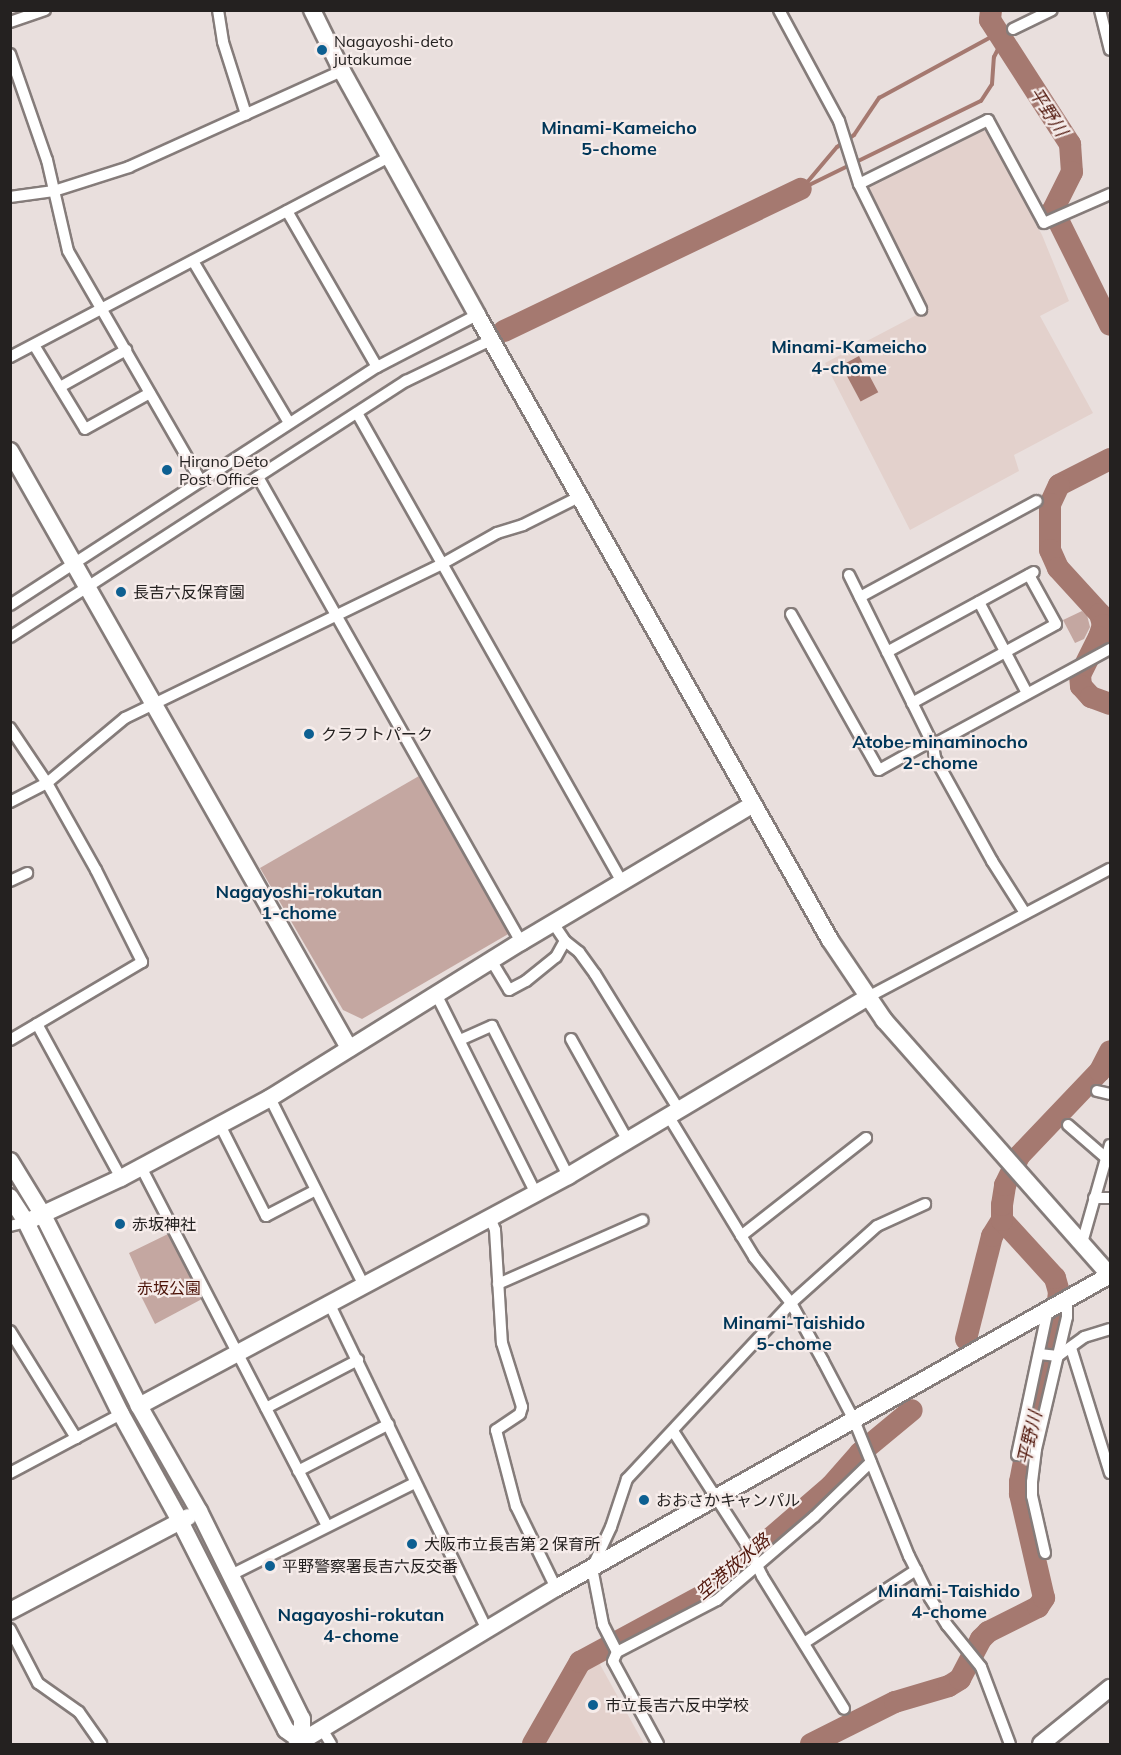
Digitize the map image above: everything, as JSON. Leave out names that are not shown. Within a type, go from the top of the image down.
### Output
[{"type":"street","points":[[10,22],[45,10]]},
{"type":"street","points":[[218,10],[223,42],[246,114]]},
{"type":"street","points":[[300,1743],[556,1588],[1110,1275],[937,1083],[868,998],[804,898],[477,315],[342,71],[312,10]]},
{"type":"street","points":[[779,10],[839,121],[859,184],[921,309]]},
{"type":"street","points":[[1013,29],[1052,10]]},
{"type":"street","points":[[1100,10],[1110,50]]},
{"type":"street","points":[[10,54],[16,87],[47,160],[68,251],[200,480]]},
{"type":"street","points":[[10,197],[54,191],[129,167],[342,71]]},
{"type":"street","points":[[859,184],[988,120],[1044,223],[1110,194]]},
{"type":"street","points":[[10,357],[390,157]]},
{"type":"street","points":[[287,211],[377,367]]},
{"type":"street","points":[[194,261],[289,423]]},
{"type":"street","points":[[10,605],[377,367],[477,315]]},
{"type":"street","points":[[10,637],[406,381],[491,340]]},
{"type":"street","points":[[34,345],[84,429],[150,393]]},
{"type":"street","points":[[60,387],[126,350]]},
{"type":"street","points":[[357,413],[622,882]]},
{"type":"street","points":[[10,451],[89,586],[349,1048]]},
{"type":"street","points":[[258,477],[520,942]]},
{"type":"street","points":[[10,802],[47,783],[125,718],[442,564],[497,533],[523,525],[579,497]]},
{"type":"street","points":[[860,597],[1037,501]]},
{"type":"street","points":[[887,652],[1031,573],[1056,624],[912,703]]},
{"type":"street","points":[[849,575],[932,743],[935,758],[992,861],[1025,914]]},
{"type":"street","points":[[979,602],[1028,693]]},
{"type":"street","points":[[791,614],[879,770],[1110,649]]},
{"type":"street","points":[[10,728],[47,783],[96,870],[142,962],[10,1040]]},
{"type":"street","points":[[18,1224],[43,1215],[121,1178],[270,1098],[520,942],[753,804]]},
{"type":"street","points":[[138,1406],[536,1194],[886,987],[1110,869]]},
{"type":"street","points":[[10,881],[27,873]]},
{"type":"street","points":[[553,923],[565,941],[579,952],[595,974],[741,1236],[754,1257],[791,1303],[854,1420],[916,1570],[930,1598],[978,1664],[1011,1744]]},
{"type":"street","points":[[491,960],[508,990],[526,981],[556,957],[565,941]]},
{"type":"street","points":[[436,994],[536,1194]]},
{"type":"street","points":[[37,1024],[121,1178]]},
{"type":"street","points":[[460,1040],[492,1026],[568,1176]]},
{"type":"street","points":[[572,1039],[628,1141]]},
{"type":"street","points":[[1097,1091],[1110,1094]]},
{"type":"street","points":[[270,1098],[364,1286]]},
{"type":"street","points":[[220,1125],[266,1216],[316,1190]]},
{"type":"street","points":[[1068,1125],[1106,1158]]},
{"type":"street","points":[[741,1236],[866,1138]]},
{"type":"street","points":[[1082,1243],[1094,1198],[1105,1174],[1110,1145]]},
{"type":"street","points":[[10,1161],[43,1215],[138,1406],[199,1511],[231,1575],[302,1719],[300,1743]]},
{"type":"street","points":[[141,1167],[327,1526]]},
{"type":"street","points":[[10,1197],[18,1224],[180,1521],[286,1730],[300,1743]]},
{"type":"street","points":[[1094,1198],[1110,1198]]},
{"type":"street","points":[[617,1652],[603,1624],[591,1568],[611,1527],[627,1479],[791,1303],[876,1226],[925,1204]]},
{"type":"street","points":[[490,1218],[495,1230],[502,1343],[522,1407],[520,1414],[496,1430],[516,1506],[556,1588]]},
{"type":"street","points":[[498,1284],[643,1220]]},
{"type":"street","points":[[1045,1553],[1032,1496],[1032,1482],[1067,1317],[1067,1299]]},
{"type":"street","points":[[330,1305],[487,1630]]},
{"type":"street","points":[[1017,1455],[1048,1310]]},
{"type":"street","points":[[1039,1354],[1058,1356],[1084,1337],[1110,1329]]},
{"type":"street","points":[[10,1331],[76,1438]]},
{"type":"street","points":[[1071,1348],[1110,1473]]},
{"type":"street","points":[[266,1408],[358,1360]]},
{"type":"street","points":[[10,1473],[121,1414]]},
{"type":"street","points":[[298,1471],[388,1424]]},
{"type":"street","points":[[673,1431],[759,1564],[762,1576],[844,1708]]},
{"type":"street","points":[[658,1744],[613,1660],[617,1652],[717,1600],[814,1517],[871,1462]]},
{"type":"street","points":[[231,1575],[415,1483]]},
{"type":"street","points":[[10,1611],[199,1511]]},
{"type":"street","points":[[804,1643],[916,1570]]},
{"type":"street","points":[[10,1629],[38,1683],[79,1712],[101,1744]]},
{"type":"street","points":[[1041,1744],[1110,1688]]},
{"type":"street","points":[[322,1729],[331,1744]]},
{"type":"shaded area","points":[[979,129],[988,132],[1042,235],[1069,301],[1040,316],[1093,413],[1014,455],[1019,471],[910,530],[825,363],[926,310],[868,191],[871,182]]},
{"type":"shaded area","points":[[859,356],[878,392],[861,402],[841,365]]},
{"type":"shaded area","name":"市立長吉六反中学校","points":[[597,1659],[644,1744],[543,1744],[586,1666]]},
{"type":"green space","points":[[1082,611],[1087,615],[1090,627],[1084,639],[1075,643],[1063,620]]},
{"type":"green space","points":[[419,776],[510,933],[362,1019],[343,1010],[260,868]]},
{"type":"green space","name":"赤坂公園","points":[[168,1234],[202,1299],[155,1324],[138,1290],[144,1286],[129,1253]]},
{"type":"waterway","name":"平野川","points":[[991,10],[990,20],[1070,144],[1072,172],[1053,210],[1110,325]]},
{"type":"waterway","points":[[804,186],[837,147],[854,135],[879,98],[998,33]]},
{"type":"waterway","points":[[801,189],[981,101],[992,84],[994,57],[1002,41]]},
{"type":"waterway","points":[[504,331],[801,189]]},
{"type":"waterway","name":"平野川","points":[[1110,459],[1059,485],[1050,504],[1050,550],[1058,568],[1100,614],[1103,625],[1080,675],[1081,686],[1091,697],[1110,704]]},
{"type":"waterway","name":"平野川","points":[[811,1744],[895,1702],[949,1686],[960,1679],[981,1639],[988,1632],[1038,1607],[1044,1598],[1020,1494],[1020,1482],[1037,1394],[1054,1334],[1059,1292],[1055,1278],[1002,1220],[1002,1205],[1005,1185],[1019,1156],[1100,1071],[1110,1051]]},
{"type":"waterway","name":"空港放水路","points":[[966,1339],[992,1236],[1002,1220]]},
{"type":"waterway","name":"空港放水路","points":[[533,1744],[580,1662],[707,1593],[831,1486],[860,1453],[912,1410]]},
{"type":"place","name":"Nagayoshi-deto jutakumae","points":[[322,50]]},
{"type":"place","name":"Hirano Deto Post Office","points":[[167,470]]},
{"type":"place","name":"長吉六反保育園","points":[[121,592]]},
{"type":"place","name":"クラフトパーク","points":[[309,734]]},
{"type":"place","name":"赤坂神社","points":[[120,1224]]},
{"type":"place","name":"おおさかキャンパル","points":[[644,1500]]},
{"type":"place","name":"大阪市立長吉第２保育所","points":[[412,1544]]},
{"type":"place","name":"平野警察署長吉六反交番","points":[[270,1566]]},
{"type":"place","name":"市立長吉六反中学校","points":[[593,1705]]},
{"type":"district","name":"Minami-Kameicho 5-chome","points":[[619,139]]},
{"type":"district","name":"Minami-Kameicho 4-chome","points":[[849,358]]},
{"type":"district","name":"Atobe-minaminocho 2-chome","points":[[940,753]]},
{"type":"district","name":"Nagayoshi-rokutan 1-chome","points":[[299,903]]},
{"type":"district","name":"Minami-Taishido 5-chome","points":[[794,1334]]},
{"type":"district","name":"Minami-Taishido 4-chome","points":[[949,1602]]},
{"type":"district","name":"Nagayoshi-rokutan 4-chome","points":[[361,1626]]}]
